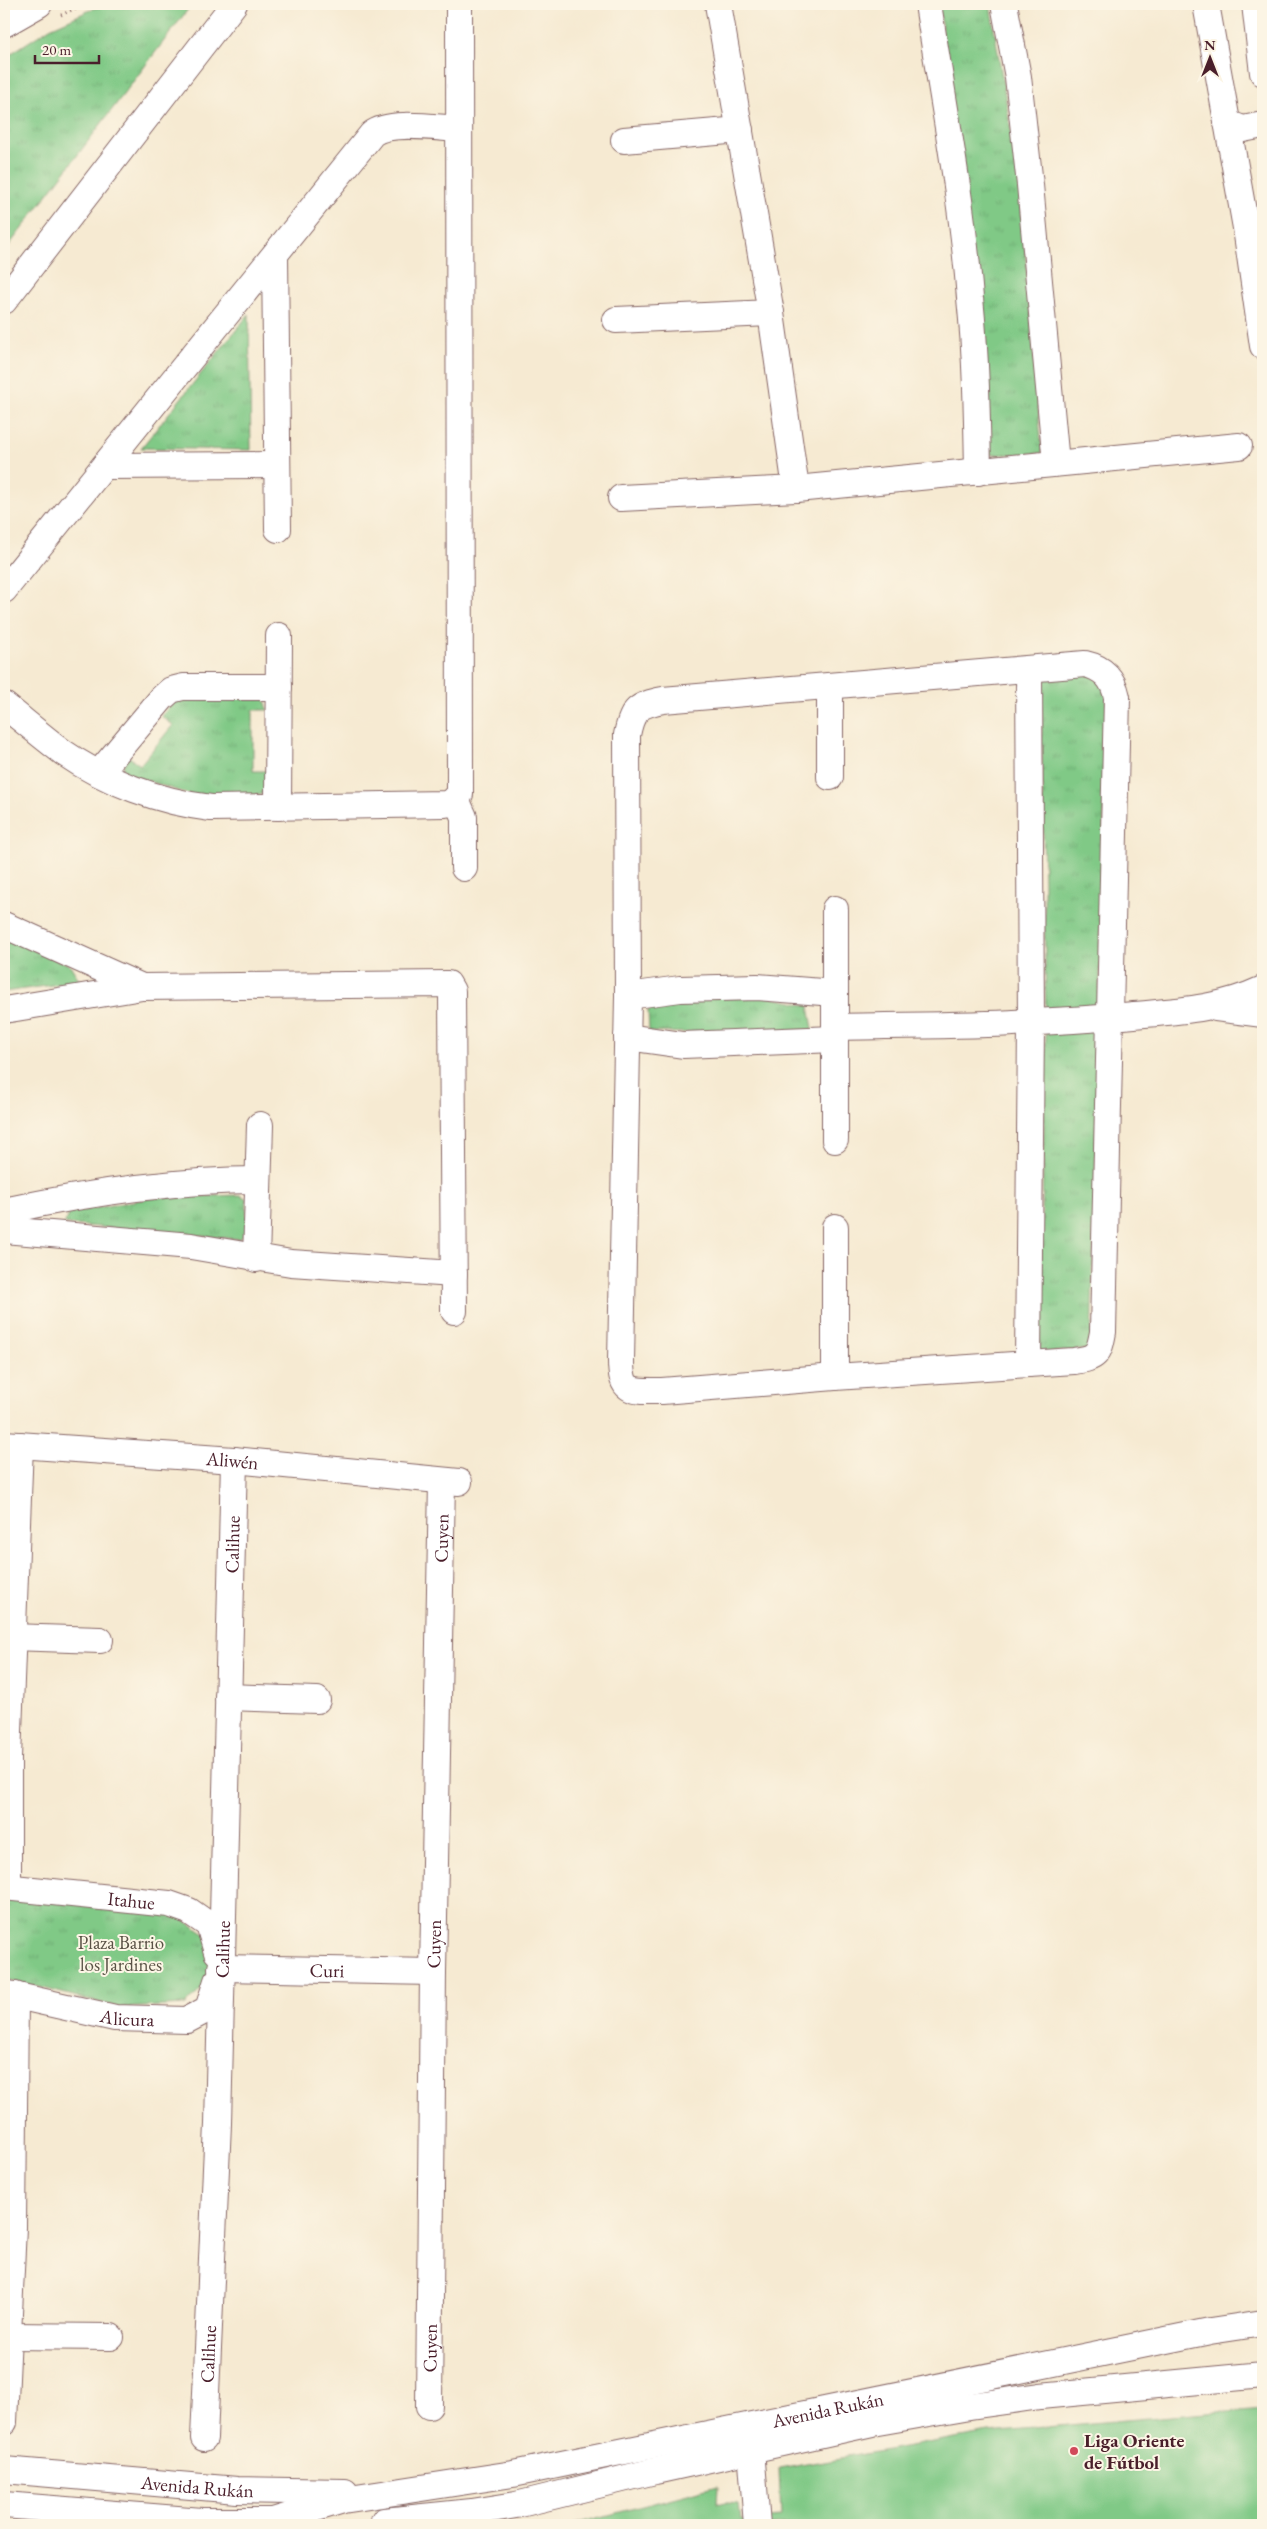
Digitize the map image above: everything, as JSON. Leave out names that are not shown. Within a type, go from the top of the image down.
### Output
[{"type":"street","points":[[4,24],[39,4]]},
{"type":"street","points":[[4,301],[234,4]]},
{"type":"street","points":[[4,705],[65,753],[99,773],[143,792],[192,806],[211,808],[445,804],[456,799],[461,788],[459,4]]},
{"type":"street","points":[[718,4],[772,312],[796,489]]},
{"type":"street","points":[[928,4],[958,190],[970,297],[977,396],[978,472]]},
{"type":"street","points":[[1004,4],[1018,77],[1056,463]]},
{"type":"street","points":[[1206,4],[1246,228],[1263,346]]},
{"type":"street","points":[[1258,6],[1263,73]]},
{"type":"street","points":[[1227,122],[1243,129],[1263,125]]},
{"type":"street","points":[[4,590],[377,130],[396,127],[459,129]]},
{"type":"street","points":[[624,140],[740,130]]},
{"type":"street","points":[[275,255],[278,529]]},
{"type":"street","points":[[616,320],[772,312]]},
{"type":"street","points":[[621,498],[796,489],[1239,446]]},
{"type":"street","points":[[105,466],[276,464]]},
{"type":"street","points":[[278,807],[279,636]]},
{"type":"street","points":[[1093,666],[1106,673],[1115,688],[1103,1332],[1097,1354],[1090,1359],[835,1376],[662,1391],[627,1387],[621,1379],[628,996],[627,735],[630,719],[638,708],[663,700],[1029,669],[1093,666]]},
{"type":"street","points":[[1028,1364],[1031,1023],[1029,669]]},
{"type":"street","points":[[99,773],[162,698],[171,690],[191,686],[279,686]]},
{"type":"street","points":[[830,686],[830,777]]},
{"type":"street","points":[[456,799],[464,817],[464,868]]},
{"type":"street","points":[[835,909],[835,1140]]},
{"type":"street","points":[[4,925],[142,987]]},
{"type":"street","points":[[4,1010],[142,987],[444,983],[450,986],[452,991],[454,1311]]},
{"type":"street","points":[[628,996],[680,989],[757,987],[835,993]]},
{"type":"street","points":[[627,1037],[683,1044],[835,1033],[1108,1018],[1213,1007],[1263,989]]},
{"type":"street","points":[[1213,1007],[1263,1014]]},
{"type":"street","points":[[256,1259],[260,1125]]},
{"type":"street","points":[[4,1211],[154,1186],[208,1180],[258,1180]]},
{"type":"street","points":[[835,1227],[835,1376]]},
{"type":"street","points":[[4,1230],[191,1246],[256,1259],[291,1263],[454,1274]]},
{"type":"street","points":[[6,1887],[11,1637],[12,1444]]},
{"type":"street","name":"Aliwén","points":[[12,1444],[234,1460],[451,1481]]},
{"type":"street","name":"Calihue","points":[[204,2438],[218,2124],[234,1460]]},
{"type":"street","name":"Cuyen","points":[[429,2406],[433,1972],[451,1481]]},
{"type":"street","points":[[11,1637],[100,1640]]},
{"type":"street","points":[[228,1697],[317,1700]]},
{"type":"street","name":"Itahue","points":[[6,1887],[169,1904],[189,1911],[209,1925],[221,1968]]},
{"type":"street","name":"Curi","points":[[221,1968],[433,1972]]},
{"type":"street","name":"Alicura","points":[[9,1994],[115,2018],[187,2020],[208,2008],[221,1968]]},
{"type":"street","points":[[4,2422],[14,2207],[9,1994]]},
{"type":"street","name":"Avenida Rukán","points":[[4,2505],[202,2521],[273,2521],[344,2500],[513,2474],[1210,2331],[1263,2323]]},
{"type":"street","points":[[9,2336],[111,2337]]},
{"type":"street","points":[[384,2521],[455,2515],[516,2505],[872,2423],[970,2406],[1068,2393],[1263,2374]]},
{"type":"street","points":[[751,2450],[757,2525]]},
{"type":"street","name":"Avenida Rukán","points":[[4,2470],[237,2490],[391,2492]]},
{"type":"green space","points":[[104,4],[192,4],[4,252],[4,58],[50,28]]},
{"type":"green space","points":[[939,4],[990,4],[1019,179],[1042,453],[991,455]]},
{"type":"green space","points":[[249,314],[251,450],[141,448]]},
{"type":"green space","points":[[1090,673],[1107,689],[1091,1349],[1039,1353],[1046,1031],[1041,674]]},
{"type":"green space","points":[[177,699],[265,699],[268,710],[253,710],[253,771],[268,771],[268,789],[264,794],[194,796],[124,773],[123,767],[128,756],[140,765],[173,725],[161,716]]},
{"type":"green space","points":[[4,938],[70,965],[80,981],[4,992]]},
{"type":"green space","points":[[757,994],[809,1006],[813,1029],[759,1034],[649,1032],[648,1010],[684,999]]},
{"type":"green space","points":[[240,1195],[247,1199],[246,1234],[239,1239],[64,1224],[70,1213],[150,1198]]},
{"type":"green space","name":"Plaza Barrio los Jardines","points":[[4,1887],[165,1907],[212,1939],[210,1980],[186,2005],[120,2008],[4,1980]]},
{"type":"green space","name":"Liga Oriente de Fútbol","points":[[1263,2408],[1263,2525],[571,2525],[718,2486],[717,2502],[739,2504],[741,2520],[781,2517],[779,2469],[989,2432]]},
{"type":"place","name":"Liga Oriente de Fútbol","points":[[1074,2451]]}]
